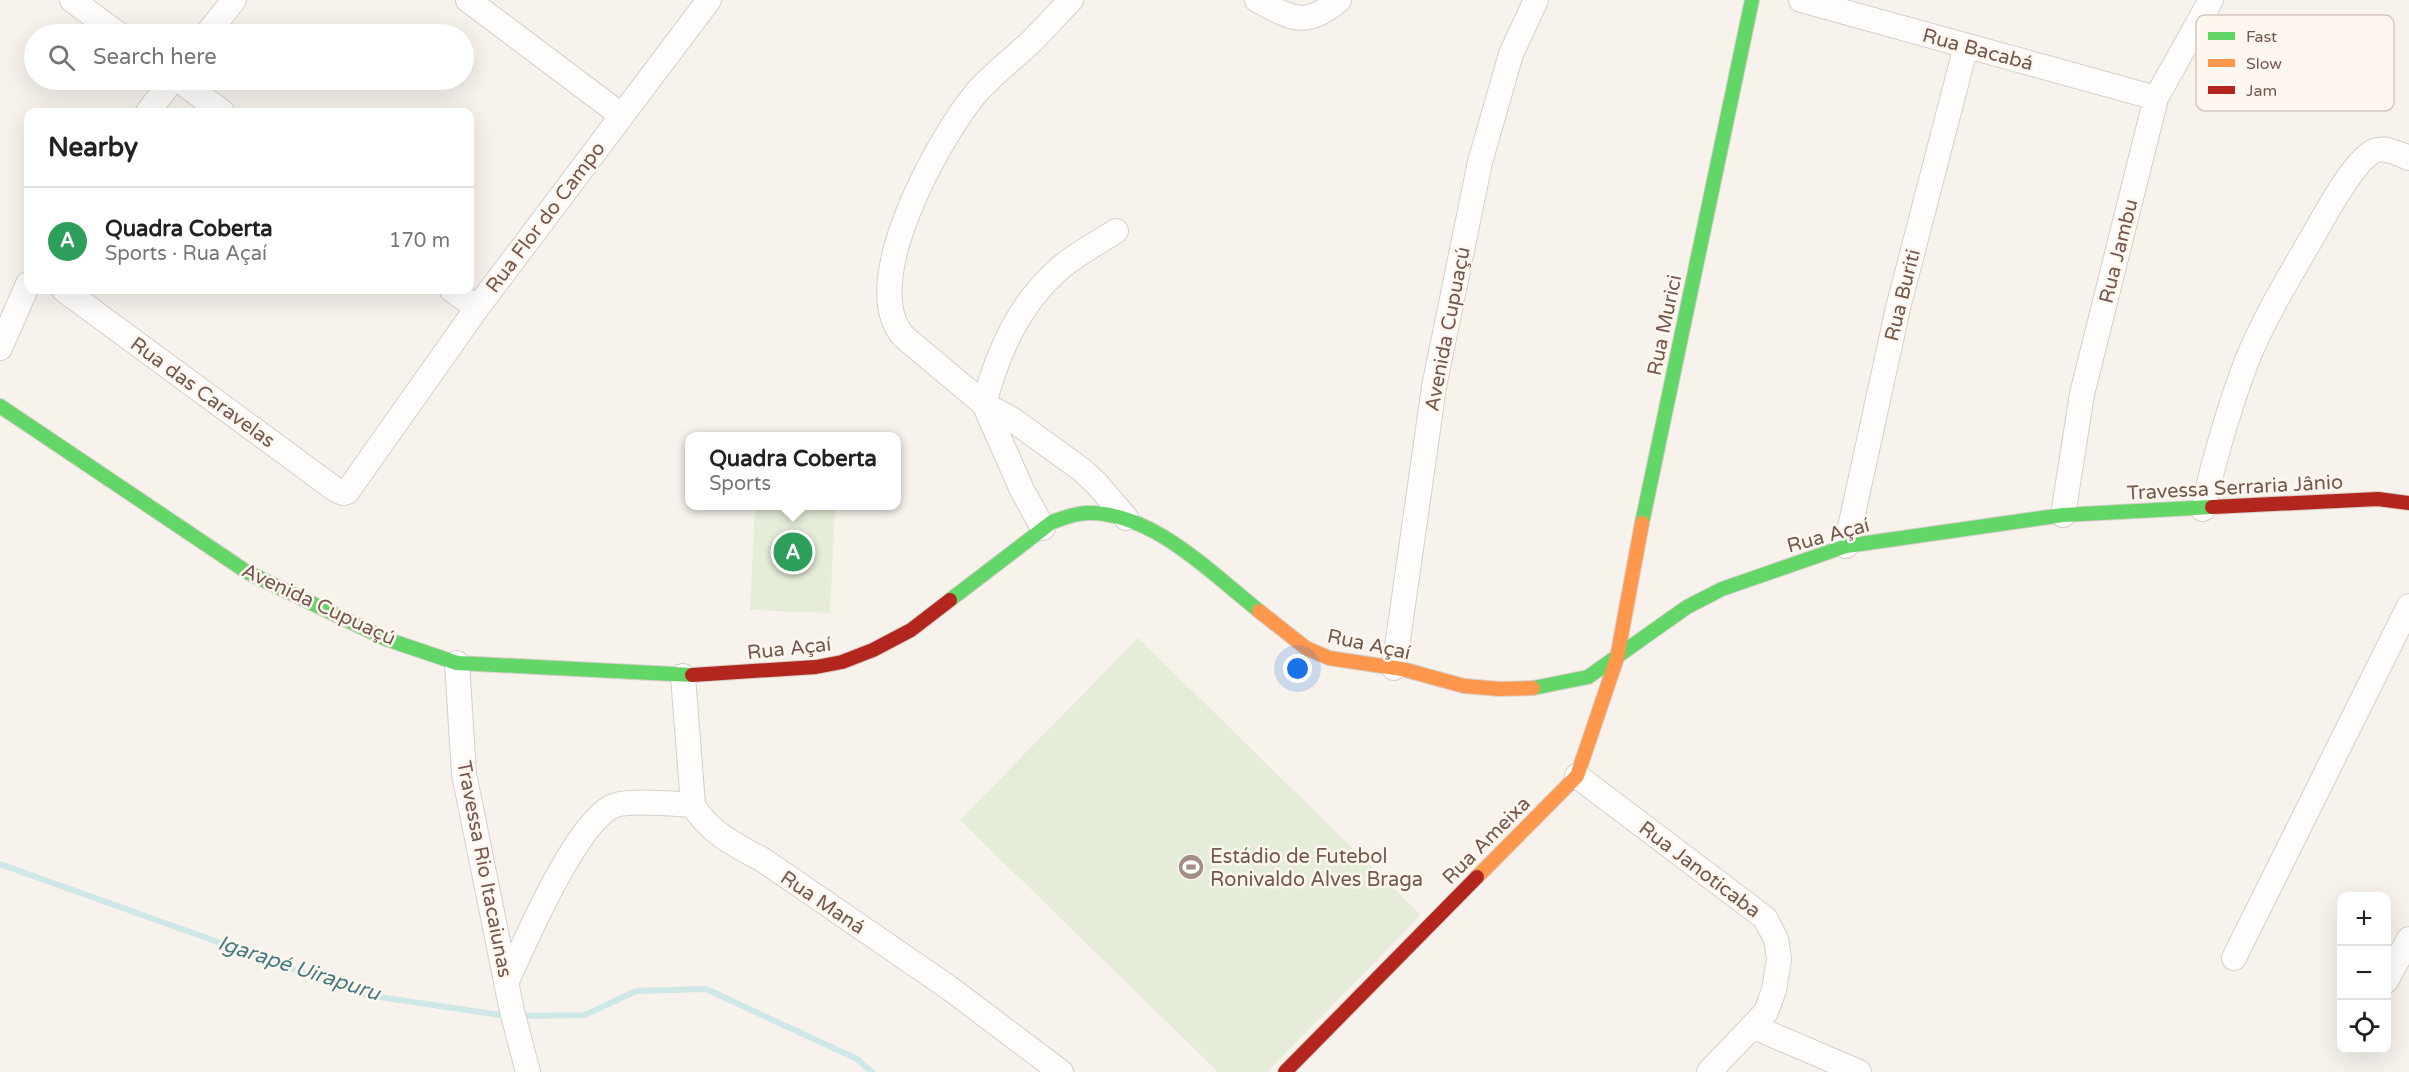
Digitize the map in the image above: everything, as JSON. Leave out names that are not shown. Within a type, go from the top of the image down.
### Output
[{"type":"street","points":[[72,0],[104,24]]},
{"type":"street","points":[[215,24],[234,0]]},
{"type":"street","points":[[468,0],[621,115]]},
{"type":"street","name":"Rua Flor do Campo","points":[[343,494],[350,489],[477,308],[709,0]]},
{"type":"street","points":[[1071,0],[978,91],[953,123],[930,161],[910,207],[896,252],[889,303],[896,328],[984,404],[1013,420],[1082,470],[1126,518]]},
{"type":"street","points":[[1257,0],[1286,14],[1305,19],[1319,15],[1339,0]]},
{"type":"street","name":"Avenida Cupuaçú","points":[[1394,668],[1434,387],[1480,162],[1511,54],[1536,0]]},
{"type":"street","name":"Rua Murici","points":[[1617,658],[1647,496],[1752,0]]},
{"type":"street","name":"Rua Bacabá","points":[[1801,0],[1882,11],[1966,46],[2156,98]]},
{"type":"street","name":"Rua Jambu","points":[[2203,15],[2211,0]]},
{"type":"street","name":"Rua Jambu","points":[[2063,515],[2082,394],[2156,98],[2196,27]]},
{"type":"street","name":"Rua Buriti","points":[[1846,546],[1898,308],[1966,46]]},
{"type":"street","points":[[151,108],[164,90]]},
{"type":"street","points":[[192,90],[216,108]]},
{"type":"street","points":[[2203,509],[2219,445],[2248,359],[2272,308],[2332,202],[2366,157],[2375,150],[2384,149],[2409,158]]},
{"type":"street","points":[[1043,528],[1022,490],[984,404],[1002,346],[1034,293],[1060,268],[1116,231]]},
{"type":"street","points":[[0,348],[24,293]]},
{"type":"street","name":"Rua das Caravelas","points":[[69,294],[343,494]]},
{"type":"street","points":[[458,294],[477,308]]},
{"type":"street","name":"Avenida Cupuaçú","points":[[0,406],[246,572],[386,639],[457,663],[683,676]]},
{"type":"street","name":"Travessa Serraria Jânio","points":[[2063,515],[2378,499],[2409,503]]},
{"type":"street","name":"Rua Açaí","points":[[683,676],[816,668],[842,662],[873,650],[912,630],[1043,528],[1072,515],[1089,513],[1126,518],[1163,535],[1306,648],[1336,662],[1394,668],[1449,683],[1510,689],[1569,683],[1588,676],[1617,658],[1687,607],[1722,589],[1846,546],[2063,515]]},
{"type":"street","points":[[2234,958],[2409,606]]},
{"type":"street","name":"Rua Ameixa","points":[[1285,1072],[1577,776],[1617,658]]},
{"type":"street","name":"Travessa Rio Itacaiunas","points":[[457,663],[464,774],[512,1011],[527,1065]]},
{"type":"street","points":[[506,983],[580,837],[597,818],[612,806],[636,803],[693,805],[683,676]]},
{"type":"street","name":"Rua Janoticaba","points":[[1577,776],[1765,918],[1776,939],[1779,959],[1766,1012],[1709,1072]]},
{"type":"street","name":"Rua Maná","points":[[693,805],[698,815],[710,827],[733,844],[763,860],[948,987],[1061,1072]]},
{"type":"street","points":[[2391,972],[2409,939]]},
{"type":"street","points":[[1754,1027],[1859,1072]]},
{"type":"green space","points":[[755,510],[835,510],[830,613],[750,610]]},
{"type":"green space","name":"Estádio de Futebol Ronivaldo Alves Braga","points":[[1138,638],[1421,915],[1267,1072],[1218,1072],[960,820]]},
{"type":"waterway","name":"Igarapé Uirapuru","points":[[0,864],[366,995],[507,1016]]},
{"type":"waterway","name":"Igarapé Uirapuru","points":[[517,1016],[585,1015],[636,991],[706,989],[857,1059],[872,1072]]},
{"type":"traffic: fast","points":[[1642,523],[1752,0]]},
{"type":"traffic: fast","points":[[0,406],[247,572],[386,639],[457,663],[692,675]]},
{"type":"traffic: fast","points":[[1533,688],[1588,677],[1687,607],[1722,589],[1846,546],[2063,515],[2212,507]]},
{"type":"traffic: fast","points":[[950,600],[1052,522],[1088,513],[1112,515],[1158,534],[1201,563],[1259,611]]},
{"type":"traffic: slow","points":[[1477,877],[1577,776],[1617,658],[1642,523]]},
{"type":"traffic: slow","points":[[1259,611],[1306,648],[1329,658],[1402,669],[1464,686],[1500,689],[1533,688]]},
{"type":"traffic: jam","points":[[2212,507],[2378,499],[2409,503]]},
{"type":"traffic: jam","points":[[692,675],[816,667],[842,662],[873,650],[911,630],[950,600]]},
{"type":"traffic: jam","points":[[1285,1072],[1477,877]]},
{"type":"place","name":"Quadra Coberta","points":[[793,552]]},
{"type":"place","name":"Estádio de Futebol Ronivaldo Alves Braga","points":[[1191,867]]}]
